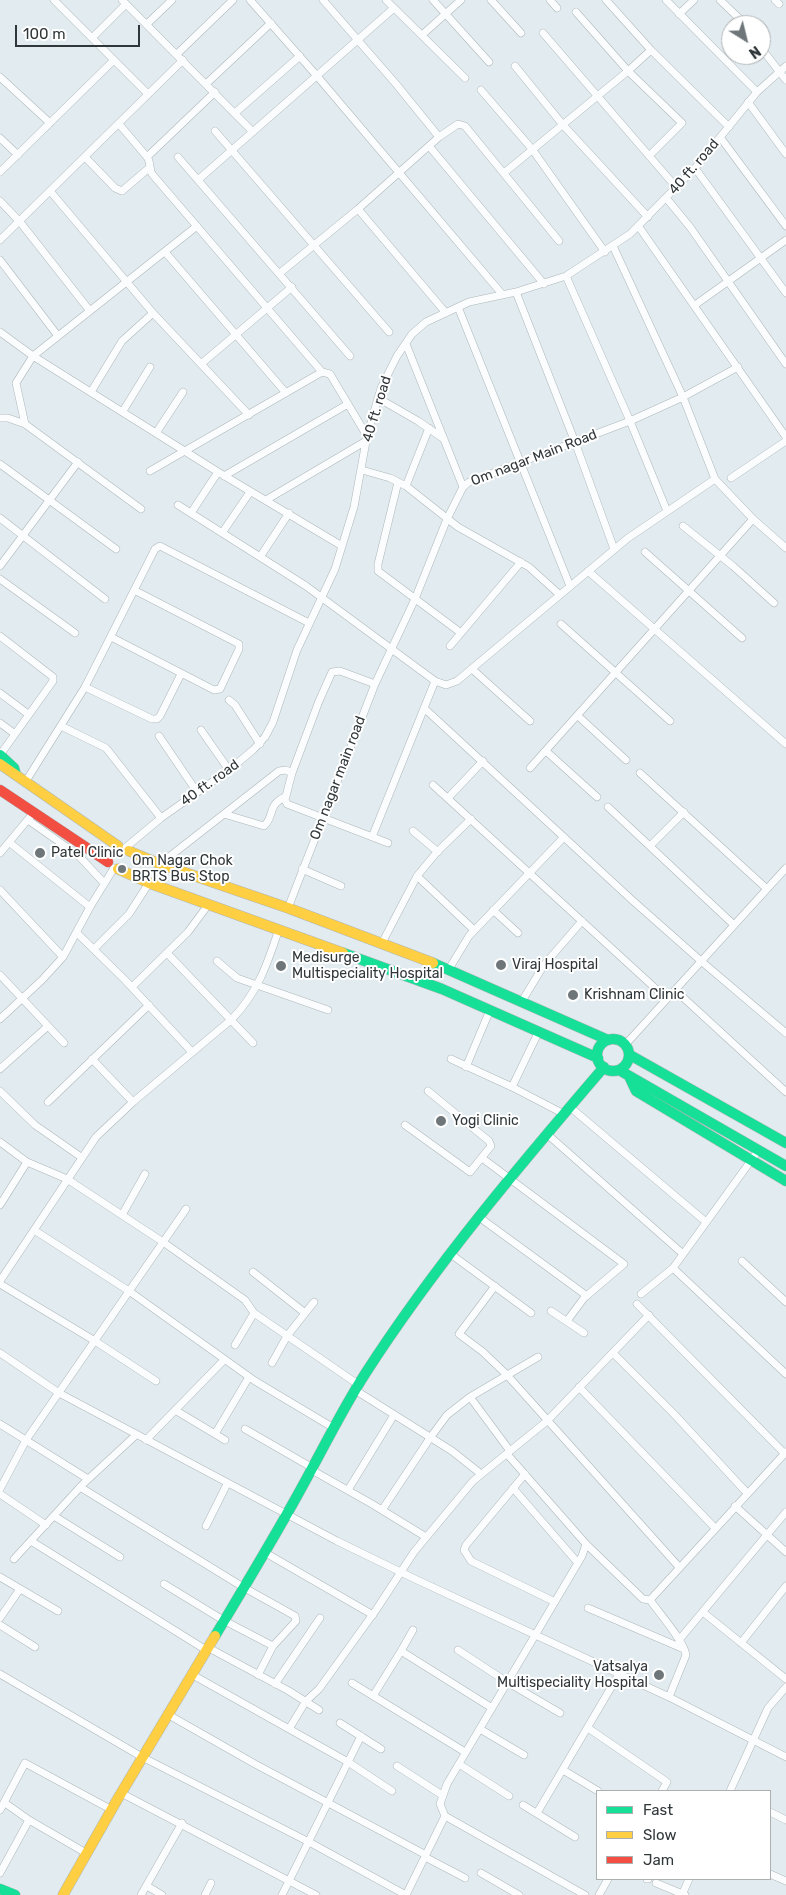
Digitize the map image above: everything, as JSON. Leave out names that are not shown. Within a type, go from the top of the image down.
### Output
[{"type":"main road","points":[[0,755],[14,768],[16,775]]},
{"type":"main road","points":[[0,764],[124,848],[160,864],[288,908],[449,969],[608,1040]]},
{"type":"main road","points":[[0,790],[31,816],[113,866],[149,883],[442,989],[490,1010],[601,1063],[611,1070],[619,1070],[786,1166]]},
{"type":"main road","points":[[113,866],[126,867],[129,864],[131,855],[124,848]]},
{"type":"main road","points":[[113,866],[109,853],[111,850],[124,848]]},
{"type":"main road","points":[[63,1895],[167,1714],[286,1515],[332,1427],[357,1387],[378,1354],[479,1217],[567,1111],[601,1063],[598,1049],[604,1042],[614,1039],[625,1044],[630,1055],[786,1142]]},
{"type":"main road","points":[[619,1070],[628,1061],[630,1055]]},
{"type":"main road","points":[[629,1076],[636,1091],[786,1181]]},
{"type":"main road","points":[[0,1889],[12,1894]]},
{"type":"street","points":[[54,0],[148,94]]},
{"type":"street","points":[[147,24],[172,0]]},
{"type":"street","points":[[177,54],[234,0]]},
{"type":"street","points":[[250,0],[300,56],[502,294]]},
{"type":"street","points":[[323,0],[439,137]]},
{"type":"street","points":[[386,0],[465,78]]},
{"type":"street","points":[[433,0],[489,62]]},
{"type":"street","points":[[422,35],[461,0]]},
{"type":"street","points":[[491,0],[521,33]]},
{"type":"street","points":[[550,0],[557,8]]},
{"type":"street","points":[[606,0],[651,50],[729,127]]},
{"type":"street","points":[[666,0],[757,92]]},
{"type":"street","points":[[679,14],[694,0]]},
{"type":"street","points":[[720,0],[736,15]]},
{"type":"street","points":[[92,38],[124,2],[253,132]]},
{"type":"street","points":[[200,180],[394,8]]},
{"type":"street","points":[[576,12],[628,71],[682,123],[649,156]]},
{"type":"street","points":[[206,84],[270,23]]},
{"type":"street","points":[[543,33],[676,187]]},
{"type":"street","points":[[504,173],[651,50]]},
{"type":"street","points":[[235,114],[300,56]]},
{"type":"street","points":[[0,172],[114,60]]},
{"type":"street","points":[[0,240],[183,60]]},
{"type":"street","points":[[771,61],[786,80]]},
{"type":"street","points":[[515,66],[563,125],[648,218]]},
{"type":"street","name":"40 ft. road","points":[[124,848],[161,818],[229,770],[260,744],[273,722],[290,668],[322,599],[342,546],[362,470],[366,438],[378,398],[390,366],[419,328],[458,307],[544,284],[566,276],[605,252],[639,227],[667,199],[695,168],[748,102],[786,66]]},
{"type":"street","points":[[0,77],[50,123]]},
{"type":"street","points":[[481,90],[532,149],[605,252]]},
{"type":"street","points":[[148,156],[215,92]]},
{"type":"street","points":[[748,102],[786,154]]},
{"type":"street","points":[[85,157],[115,188],[122,191],[149,168],[150,160],[148,156],[119,124]]},
{"type":"street","points":[[280,272],[358,209],[439,137],[458,124],[462,124],[559,241]]},
{"type":"street","points":[[215,132],[389,332]]},
{"type":"street","points":[[0,138],[18,155]]},
{"type":"street","points":[[720,138],[786,226]]},
{"type":"street","points":[[429,146],[544,284]]},
{"type":"street","points":[[178,157],[280,272],[350,356]]},
{"type":"street","points":[[149,168],[322,372],[330,374],[366,438],[266,500]]},
{"type":"street","points":[[695,168],[786,293]]},
{"type":"street","points":[[50,191],[154,313],[249,415]]},
{"type":"street","points":[[667,199],[690,227],[786,364]]},
{"type":"street","points":[[0,201],[20,222],[90,310]]},
{"type":"street","points":[[358,209],[446,313]]},
{"type":"street","points":[[25,424],[16,383],[33,356],[197,226]]},
{"type":"street","points":[[639,227],[786,437],[731,478]]},
{"type":"street","points":[[695,305],[786,240]]},
{"type":"street","points":[[613,246],[683,398],[715,479],[786,548]]},
{"type":"street","points":[[165,252],[237,334],[286,394]]},
{"type":"street","points":[[0,260],[58,336]]},
{"type":"street","points":[[566,276],[668,511]]},
{"type":"street","points":[[201,364],[292,287]]},
{"type":"street","points":[[516,292],[575,442],[614,549]]},
{"type":"street","points":[[458,307],[570,586]]},
{"type":"street","points":[[91,392],[122,341],[154,313]]},
{"type":"street","points":[[0,333],[33,356],[221,474],[342,546]]},
{"type":"street","points":[[406,344],[463,486]]},
{"type":"street","points":[[122,411],[150,367]]},
{"type":"street","name":"Om nagar Main Road","points":[[391,649],[415,599],[463,486],[469,482],[630,421],[683,398],[738,367]]},
{"type":"street","points":[[150,471],[322,372]]},
{"type":"street","points":[[156,433],[183,392]]},
{"type":"street","points":[[378,398],[444,439]]},
{"type":"street","points":[[191,513],[221,474],[348,404]]},
{"type":"street","points":[[0,418],[8,418],[25,424],[141,508]]},
{"type":"street","points":[[406,486],[429,428]]},
{"type":"street","points":[[0,566],[78,462]]},
{"type":"street","points":[[0,464],[116,549]]},
{"type":"street","points":[[362,470],[379,474],[406,486],[447,520],[529,567],[560,595]]},
{"type":"street","points":[[178,505],[322,599],[435,681],[446,685],[452,684],[472,669],[614,549],[715,479]]},
{"type":"street","points":[[398,482],[377,568],[380,573],[461,633]]},
{"type":"street","points":[[222,533],[250,492]]},
{"type":"street","points":[[260,557],[289,513]]},
{"type":"street","points":[[0,518],[105,599]]},
{"type":"street","points":[[530,768],[656,630],[753,518]]},
{"type":"street","points":[[683,526],[720,555],[774,604]]},
{"type":"street","points":[[26,781],[85,687],[155,549],[160,546],[310,623]]},
{"type":"street","points":[[645,552],[742,638]]},
{"type":"street","points":[[450,646],[521,562]]},
{"type":"street","points":[[588,571],[786,744]]},
{"type":"street","points":[[0,579],[75,633]]},
{"type":"street","points":[[111,637],[218,691],[239,648],[238,644],[134,590]]},
{"type":"street","points":[[560,624],[670,721]]},
{"type":"street","points":[[0,636],[53,678],[53,681],[0,755]]},
{"type":"street","name":"Om nagar main road","points":[[288,908],[375,684],[391,649]]},
{"type":"street","points":[[472,669],[530,721]]},
{"type":"street","points":[[375,684],[340,671],[332,672],[319,700],[285,796],[287,804],[388,844]]},
{"type":"street","points":[[85,687],[152,719],[157,719],[181,674]]},
{"type":"street","points":[[372,837],[435,681]]},
{"type":"street","points":[[0,693],[28,714]]},
{"type":"street","points":[[229,700],[235,705],[260,744]]},
{"type":"street","points":[[424,708],[701,961],[786,1033]]},
{"type":"street","points":[[578,716],[626,760]]},
{"type":"street","points":[[0,723],[15,734]]},
{"type":"street","points":[[61,726],[106,748],[161,818]]},
{"type":"street","points":[[201,730],[229,770]]},
{"type":"street","points":[[159,736],[197,792]]},
{"type":"street","points":[[546,751],[597,797]]},
{"type":"street","points":[[448,798],[484,761]]},
{"type":"street","points":[[160,864],[278,771],[286,770],[292,772]]},
{"type":"street","points":[[640,773],[767,889]]},
{"type":"street","points":[[434,785],[667,998]]},
{"type":"street","points":[[224,814],[264,826],[275,803],[285,796]]},
{"type":"street","points":[[608,807],[734,925]]},
{"type":"street","points":[[650,846],[684,812]]},
{"type":"street","points":[[0,853],[31,816],[78,855],[104,883]]},
{"type":"street","points":[[382,943],[417,876],[471,819]]},
{"type":"street","points":[[414,831],[438,852]]},
{"type":"street","points":[[449,969],[462,945],[474,930],[564,837]]},
{"type":"street","points":[[10,843],[90,907]]},
{"type":"street","points":[[0,1019],[42,980],[63,957],[113,866]]},
{"type":"street","points":[[625,1044],[786,868]]},
{"type":"street","points":[[302,869],[341,886]]},
{"type":"street","points":[[417,876],[474,930]]},
{"type":"street","points":[[94,949],[129,914],[149,883]]},
{"type":"street","points":[[0,890],[63,957]]},
{"type":"street","points":[[132,987],[188,932],[208,905]]},
{"type":"street","points":[[493,910],[518,933]]},
{"type":"street","points":[[522,1001],[544,964],[582,921]]},
{"type":"street","points":[[156,1381],[0,1282],[81,1158],[105,1126],[232,1020],[244,1006],[258,986],[279,929]]},
{"type":"street","points":[[77,933],[132,987],[192,1052]]},
{"type":"street","points":[[168,953],[253,1043]]},
{"type":"street","points":[[217,961],[237,978],[328,1010]]},
{"type":"street","points":[[0,975],[64,1043]]},
{"type":"street","points":[[675,990],[786,1092]]},
{"type":"street","points":[[48,1102],[149,1005]]},
{"type":"street","points":[[466,1067],[490,1010]]},
{"type":"street","points":[[0,1069],[48,1026]]},
{"type":"street","points":[[512,1087],[538,1033]]},
{"type":"street","points":[[92,1059],[132,1102]]},
{"type":"street","points":[[451,1059],[567,1111],[706,1222]]},
{"type":"street","points":[[0,1091],[35,1125],[81,1158]]},
{"type":"street","points":[[405,1125],[466,1171],[472,1170],[491,1146],[489,1141],[428,1091]]},
{"type":"street","points":[[547,1134],[684,1254]]},
{"type":"street","points":[[0,1142],[27,1162],[67,1179],[163,1242],[245,1300],[254,1314],[394,1415],[452,1451],[481,1474]]},
{"type":"street","points":[[641,1294],[674,1268],[758,1151]]},
{"type":"street","points":[[482,1158],[624,1264],[587,1296],[567,1321]]},
{"type":"street","points":[[0,1205],[27,1162]]},
{"type":"street","points":[[122,1215],[145,1174]]},
{"type":"street","points":[[0,1489],[26,1440],[186,1209]]},
{"type":"street","points":[[479,1217],[587,1296]]},
{"type":"street","points":[[34,1230],[129,1291],[249,1377],[332,1427]]},
{"type":"street","points":[[452,1255],[531,1313]]},
{"type":"street","points":[[742,1261],[786,1302]]},
{"type":"street","points":[[674,1268],[786,1374]]},
{"type":"street","points":[[253,1272],[305,1313]]},
{"type":"street","points":[[495,1286],[459,1334],[483,1352],[507,1375],[546,1421],[679,1567]]},
{"type":"street","points":[[272,1363],[287,1336],[314,1302]]},
{"type":"street","points":[[470,1398],[525,1474],[586,1544],[642,1600],[650,1600],[785,1452],[637,1304]]},
{"type":"street","points":[[551,1311],[584,1333]]},
{"type":"street","points":[[235,1345],[254,1314]]},
{"type":"street","points":[[290,1729],[306,1701],[319,1689],[373,1615],[400,1572],[426,1537],[473,1481],[546,1421],[649,1315]]},
{"type":"street","points":[[0,1353],[59,1393],[286,1515],[400,1572],[669,1697],[786,1757]]},
{"type":"street","points":[[613,1353],[674,1414],[747,1493]]},
{"type":"street","points":[[382,1510],[447,1415],[470,1398],[538,1357]]},
{"type":"street","points":[[146,1440],[224,1360]]},
{"type":"street","points":[[215,1434],[249,1377]]},
{"type":"street","points":[[579,1387],[715,1528]]},
{"type":"street","points":[[175,1410],[225,1440]]},
{"type":"street","points":[[348,1490],[394,1415]]},
{"type":"street","points":[[0,1424],[88,1479]]},
{"type":"street","points":[[245,1429],[426,1537]]},
{"type":"street","points":[[14,1559],[80,1487],[136,1435]]},
{"type":"street","points":[[525,1474],[466,1545],[464,1550],[471,1561],[555,1602]]},
{"type":"street","points":[[206,1526],[227,1484]]},
{"type":"street","points":[[80,1487],[243,1588],[296,1618],[296,1621],[273,1646],[258,1675]]},
{"type":"street","points":[[513,1488],[578,1563]]},
{"type":"street","points":[[0,1494],[46,1525]]},
{"type":"street","points":[[735,1506],[786,1552]]},
{"type":"street","points":[[679,1640],[704,1613],[786,1512]]},
{"type":"street","points":[[54,1516],[120,1557]]},
{"type":"street","points":[[31,1542],[206,1649],[275,1684],[319,1710]]},
{"type":"street","points":[[585,1895],[445,1816],[440,1804],[442,1795],[459,1764],[578,1563],[586,1544]]},
{"type":"street","points":[[264,1552],[373,1615]]},
{"type":"street","points":[[0,1577],[58,1611]]},
{"type":"street","points":[[164,1584],[223,1620],[273,1646]]},
{"type":"street","points":[[741,1643],[786,1586]]},
{"type":"street","points":[[0,1618],[20,1589]]},
{"type":"street","points":[[650,1600],[686,1650],[686,1655],[669,1697]]},
{"type":"street","points":[[588,1608],[686,1650]]},
{"type":"street","points":[[704,1613],[786,1679]]},
{"type":"street","points":[[275,1684],[320,1618]]},
{"type":"street","points":[[0,1625],[35,1647]]},
{"type":"street","points":[[373,1696],[413,1630]]},
{"type":"street","points":[[458,1650],[560,1713]]},
{"type":"street","points":[[401,1651],[492,1708]]},
{"type":"street","points":[[0,1674],[142,1757],[309,1842],[406,1895],[445,1816]]},
{"type":"street","points":[[191,1674],[348,1762],[392,1791]]},
{"type":"street","points":[[537,1813],[619,1674]]},
{"type":"street","points":[[352,1683],[466,1752]]},
{"type":"street","points":[[730,1790],[768,1708],[786,1687]]},
{"type":"street","points":[[167,1714],[465,1878]]},
{"type":"street","points":[[340,1723],[380,1750]]},
{"type":"street","points":[[588,1728],[667,1782],[663,1790]]},
{"type":"street","points":[[480,1729],[524,1755]]},
{"type":"street","points":[[282,1895],[361,1736]]},
{"type":"street","points":[[0,1810],[25,1763],[112,1810]]},
{"type":"street","points":[[459,1764],[509,1796]]},
{"type":"street","points":[[397,1766],[442,1795]]},
{"type":"street","points":[[563,1770],[596,1790]]},
{"type":"street","points":[[121,1793],[316,1895]]},
{"type":"street","points":[[5,1803],[29,1820],[86,1853]]},
{"type":"street","points":[[523,1805],[575,1836]]},
{"type":"street","points":[[771,1812],[786,1820]]},
{"type":"street","points":[[0,1873],[29,1820]]},
{"type":"street","points":[[141,1895],[182,1824]]},
{"type":"street","points":[[481,1872],[519,1895]]},
{"type":"street","points":[[771,1874],[786,1881]]},
{"type":"street","points":[[599,1895],[607,1880]]},
{"type":"street","points":[[656,1883],[683,1895],[689,1880]]},
{"type":"street","points":[[205,1895],[211,1883]]},
{"type":"street","points":[[147,1886],[162,1895]]},
{"type":"traffic: fast","points":[[0,755],[14,768],[16,775]]},
{"type":"traffic: fast","points":[[343,953],[442,989],[598,1058]]},
{"type":"traffic: fast","points":[[433,963],[608,1040]]},
{"type":"traffic: fast","points":[[613,1039],[619,1040],[624,1044],[628,1049],[629,1055],[628,1061],[624,1066],[619,1070],[613,1071],[607,1070],[602,1066],[598,1061],[597,1055],[598,1049],[602,1044],[607,1040],[613,1039]]},
{"type":"traffic: fast","points":[[630,1055],[786,1143]]},
{"type":"traffic: fast","points":[[215,1636],[287,1514],[347,1404],[392,1334],[479,1216],[604,1067]]},
{"type":"traffic: fast","points":[[619,1070],[786,1166]]},
{"type":"traffic: fast","points":[[629,1076],[636,1091],[786,1181]]},
{"type":"traffic: fast","points":[[0,1889],[15,1895]]},
{"type":"traffic: slow","points":[[0,764],[118,846]]},
{"type":"traffic: slow","points":[[129,851],[433,963]]},
{"type":"traffic: slow","points":[[118,869],[149,883],[343,953]]},
{"type":"traffic: slow","points":[[63,1895],[117,1800],[215,1636]]},
{"type":"traffic: jam","points":[[0,790],[108,862]]},
{"type":"place","name":"Patel Clinic","points":[[40,853]]},
{"type":"place","name":"Om Nagar Chok BRTS Bus Stop","points":[[122,869]]},
{"type":"place","name":"Viraj Hospital","points":[[501,965]]},
{"type":"place","name":"Medisurge Multispeciality Hospital","points":[[281,966]]},
{"type":"place","name":"Krishnam Clinic","points":[[573,995]]},
{"type":"place","name":"Yogi Clinic","points":[[441,1121]]},
{"type":"place","name":"Vatsalya Multispeciality Hospital","points":[[659,1675]]}]
